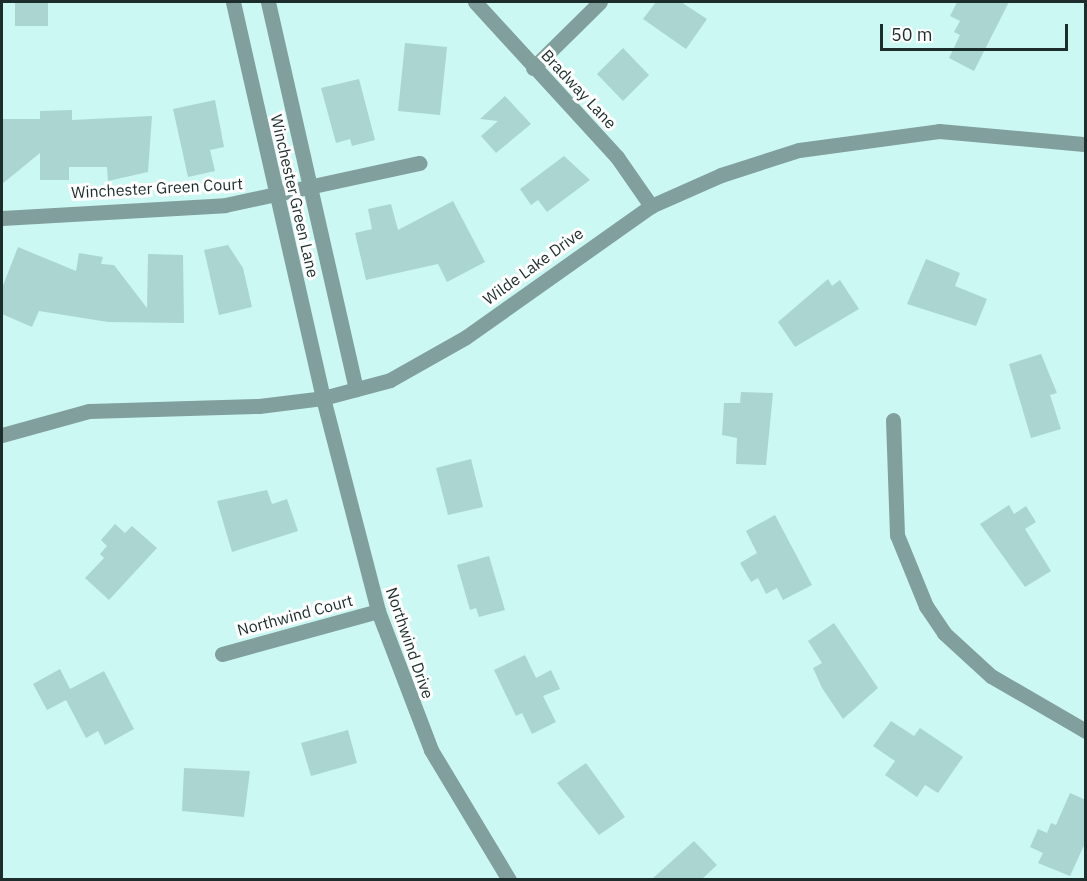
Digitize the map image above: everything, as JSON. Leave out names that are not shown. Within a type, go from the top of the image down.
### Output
[{"type":"street","name":"Winchester Green Lane","points":[[233,2],[323,398]]},
{"type":"street","name":"Winchester Green Lane","points":[[268,2],[356,389]]},
{"type":"street","name":"Bradway Lane","points":[[475,2],[533,68],[617,156],[651,206]]},
{"type":"street","points":[[533,68],[600,2]]},
{"type":"street","name":"Wilde Lake Drive","points":[[2,435],[89,411],[323,398],[390,380],[466,337],[651,206],[759,161],[854,139],[980,132],[1085,141]]},
{"type":"street","name":"Winchester Green Court","points":[[2,218],[225,205],[277,197],[420,163]]},
{"type":"street","name":"Northwind Drive","points":[[323,398],[378,611],[431,750],[509,879]]},
{"type":"street","points":[[893,420],[897,535],[926,606],[944,633],[991,676],[1086,731]]},
{"type":"street","name":"Northwind Court","points":[[222,654],[378,611]]},
{"type":"building","points":[[15,2],[48,2],[48,26],[15,26]]},
{"type":"building","points":[[656,2],[681,2],[707,19],[686,49],[643,19]]},
{"type":"building","points":[[957,2],[1009,2],[974,71],[949,58],[960,35],[954,32],[960,21],[950,16]]},
{"type":"building","points":[[405,43],[447,47],[440,115],[398,111]]},
{"type":"building","points":[[623,48],[649,75],[623,101],[597,74]]},
{"type":"building","points":[[359,79],[375,140],[352,146],[350,139],[336,143],[321,88]]},
{"type":"building","points":[[505,96],[531,124],[496,153],[481,136],[498,121],[480,119]]},
{"type":"building","points":[[215,100],[224,147],[210,150],[215,171],[188,177],[173,109]]},
{"type":"building","points":[[72,110],[72,120],[152,116],[148,172],[108,181],[107,167],[69,167],[69,180],[40,180],[40,153],[2,184],[2,119],[40,119],[40,111]]},
{"type":"building","points":[[564,156],[590,180],[547,212],[538,200],[531,205],[520,189]]},
{"type":"building","points":[[453,201],[485,262],[447,282],[438,264],[366,280],[355,233],[372,229],[368,209],[391,204],[398,230]]},
{"type":"building","points":[[228,245],[243,268],[252,307],[219,315],[204,250]]},
{"type":"building","points":[[18,247],[76,271],[79,253],[103,257],[101,264],[114,265],[147,308],[148,254],[183,255],[184,323],[108,322],[39,311],[32,327],[2,314],[2,288]]},
{"type":"building","points":[[926,259],[960,273],[955,286],[987,299],[976,326],[907,304]]},
{"type":"building","points":[[828,279],[832,286],[840,280],[859,309],[795,347],[778,322]]},
{"type":"building","points":[[1041,354],[1057,393],[1050,395],[1061,429],[1031,438],[1009,364]]},
{"type":"building","points":[[741,392],[773,393],[766,465],[736,464],[737,438],[722,435],[724,403],[740,403]]},
{"type":"building","points":[[471,459],[483,507],[448,515],[436,468]]},
{"type":"building","points":[[267,490],[272,504],[287,499],[298,531],[232,552],[217,501]]},
{"type":"building","points":[[1009,505],[1014,514],[1026,506],[1036,522],[1025,529],[1051,571],[1025,587],[980,524]]},
{"type":"building","points":[[775,515],[812,585],[783,600],[777,588],[766,594],[758,578],[751,582],[740,563],[757,553],[746,531]]},
{"type":"building","points":[[115,524],[125,533],[132,526],[157,548],[109,600],[85,578],[104,558],[100,554],[107,546],[101,540]]},
{"type":"building","points":[[489,556],[505,610],[479,617],[476,608],[470,610],[457,565]]},
{"type":"building","points":[[834,623],[878,688],[843,719],[822,688],[813,668],[822,663],[808,641]]},
{"type":"building","points":[[525,655],[536,678],[551,670],[560,689],[543,696],[556,722],[532,734],[522,713],[516,716],[494,670]]},
{"type":"building","points":[[60,669],[70,689],[104,671],[134,729],[105,745],[98,731],[86,738],[66,700],[47,710],[33,684]]},
{"type":"building","points":[[891,721],[914,736],[920,728],[963,757],[938,793],[925,785],[917,797],[885,775],[895,761],[873,746]]},
{"type":"building","points":[[348,730],[357,763],[311,776],[301,743]]},
{"type":"building","points":[[586,763],[625,817],[599,835],[557,783]]},
{"type":"building","points":[[184,768],[250,771],[244,817],[182,811]]},
{"type":"building","points":[[1070,793],[1086,800],[1086,841],[1070,876],[1038,863],[1043,853],[1030,847],[1038,829],[1047,833],[1051,823],[1056,825]]},
{"type":"building","points":[[694,841],[717,865],[702,879],[652,879]]}]
